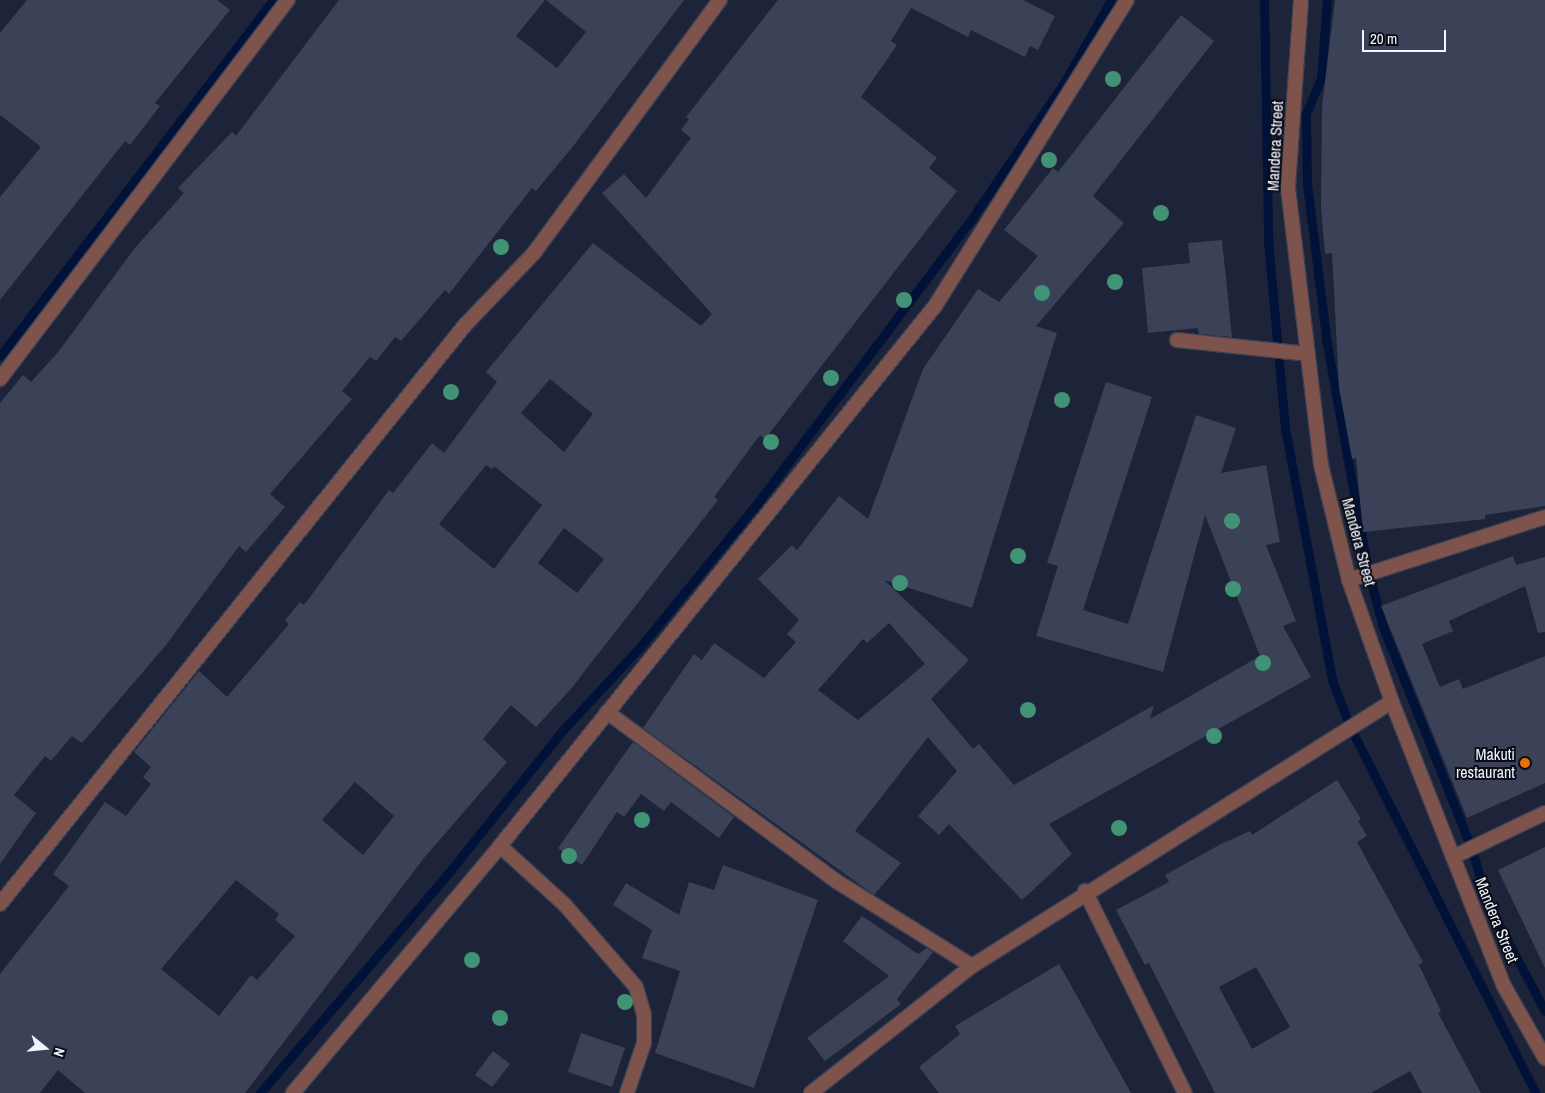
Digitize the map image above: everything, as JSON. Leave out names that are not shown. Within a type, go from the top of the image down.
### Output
[{"type":"street","points":[[0,379],[288,0]]},
{"type":"street","points":[[0,904],[465,325],[534,253],[720,0]]},
{"type":"street","points":[[293,1093],[500,846],[606,712],[935,306],[1127,0]]},
{"type":"street","name":"Mandera Street","points":[[1301,0],[1288,188],[1321,465],[1349,580],[1392,702],[1504,986],[1545,1058]]},
{"type":"street","points":[[1177,340],[1307,354]]},
{"type":"street","points":[[1349,580],[1545,518]]},
{"type":"street","points":[[811,1093],[972,966],[1085,892],[1392,702]]},
{"type":"street","points":[[606,712],[836,881],[972,966]]},
{"type":"street","points":[[1453,857],[1545,813]]},
{"type":"street","points":[[500,846],[565,905],[636,987],[644,1015],[644,1043],[627,1093]]},
{"type":"street","points":[[1085,892],[1185,1093]]},
{"type":"building","points":[[27,0],[217,0],[230,10],[155,103],[160,106],[130,145],[125,141],[0,300],[0,197],[41,147],[0,115],[0,33]]},
{"type":"building","points":[[339,0],[545,0],[516,36],[557,68],[586,32],[546,0],[684,0],[574,145],[536,191],[532,188],[449,294],[445,290],[401,341],[395,337],[376,361],[370,357],[342,391],[352,399],[270,494],[285,507],[246,552],[239,546],[166,645],[82,743],[72,736],[51,761],[45,756],[14,795],[36,813],[0,864],[0,403],[23,375],[31,382],[59,351],[134,249],[184,193],[178,188],[232,132],[236,136]]},
{"type":"building","points":[[778,0],[1023,0],[1055,16],[1038,50],[1030,46],[1025,57],[971,30],[968,37],[911,8],[891,41],[897,45],[861,97],[937,158],[929,168],[957,191],[765,439],[760,435],[714,497],[718,500],[570,690],[536,727],[511,705],[483,739],[507,762],[424,858],[245,1093],[85,1093],[58,1070],[40,1093],[0,1093],[0,974],[69,886],[53,874],[105,802],[126,816],[151,784],[143,777],[151,767],[134,752],[199,671],[227,697],[289,624],[285,620],[300,602],[304,605],[389,490],[393,493],[432,443],[444,453],[497,382],[486,372],[593,243],[701,326],[712,314],[602,193],[624,174],[646,198],[691,138],[681,130],[689,119],[686,117]],"holes":[[[550,379],[593,414],[564,452],[521,413]],[[486,465],[492,469],[494,466],[542,505],[494,569],[439,524]],[[564,528],[604,559],[577,593],[538,563]],[[355,782],[394,816],[363,855],[322,820]],[[236,880],[279,914],[275,920],[295,936],[257,980],[251,975],[219,1016],[161,969]]]},
{"type":"building","points":[[1335,0],[1545,0],[1545,506],[1485,515],[1485,519],[1363,532],[1356,458],[1352,459],[1339,388],[1332,253],[1325,254],[1321,208],[1322,106]]},
{"type":"building","points":[[1181,15],[1214,41],[1093,196],[1124,223],[1036,326],[1057,333],[972,608],[884,580],[969,660],[931,699],[973,749],[979,744],[1014,785],[1154,705],[1150,719],[1260,656],[1205,515],[1163,672],[1036,636],[1058,566],[1047,563],[1106,382],[1152,397],[1083,610],[1128,624],[1196,415],[1236,428],[1221,473],[1266,465],[1280,542],[1266,545],[1296,621],[1283,626],[1311,677],[1049,824],[1072,854],[1022,900],[949,824],[939,835],[918,816],[957,771],[928,737],[855,831],[901,863],[874,895],[643,728],[694,654],[702,660],[714,643],[764,678],[796,642],[787,634],[799,620],[758,579],[792,545],[797,550],[839,496],[868,519],[923,369],[978,289],[999,302],[1038,256],[1004,230],[1053,168],[1058,172]],"holes":[[[889,623],[925,664],[858,720],[818,690],[863,639],[867,643]]]},
{"type":"building","points":[[1222,240],[1232,337],[1199,334],[1198,328],[1148,333],[1142,268],[1190,263],[1188,243]]},
{"type":"building","points":[[1513,556],[1516,565],[1545,557],[1545,632],[1538,633],[1525,586],[1449,621],[1453,631],[1422,644],[1440,687],[1459,679],[1463,689],[1545,656],[1545,783],[1467,818],[1381,606]]},
{"type":"building","points":[[633,742],[734,817],[719,838],[671,802],[664,811],[641,794],[624,817],[617,812],[582,865],[558,848]]},
{"type":"building","points":[[1337,780],[1361,819],[1358,821],[1367,836],[1357,842],[1423,962],[1419,965],[1441,1011],[1438,1013],[1481,1093],[1422,1093],[1410,1071],[1371,1093],[1215,1093],[1149,963],[1145,965],[1116,910],[1169,882],[1165,875],[1221,844],[1250,831],[1252,835]],"holes":[[[1256,967],[1290,1027],[1252,1049],[1219,987]]]},
{"type":"building","points":[[1545,847],[1545,968],[1498,870]]},
{"type":"building","points":[[723,865],[818,900],[754,1088],[655,1053],[680,971],[642,958],[652,930],[613,905],[626,883],[679,915],[689,882],[714,890]]},
{"type":"building","points":[[862,916],[918,954],[927,948],[933,952],[897,999],[901,1004],[825,1061],[807,1038],[889,976],[843,941]]},
{"type":"building","points":[[1059,964],[1131,1093],[939,1093],[919,1067],[960,1034],[955,1026]]},
{"type":"building","points":[[581,1033],[625,1048],[612,1087],[568,1072]]},
{"type":"building","points":[[493,1051],[510,1064],[492,1087],[475,1075]]},
{"type":"waterway","points":[[0,356],[273,0]]},
{"type":"waterway","points":[[260,1093],[446,876],[562,731],[640,647],[756,505],[968,224],[1064,83],[1111,0]]},
{"type":"waterway","points":[[1264,0],[1268,241],[1285,428],[1332,680],[1350,727],[1536,1093]]},
{"type":"waterway","points":[[1327,0],[1321,78],[1306,114],[1307,184],[1327,344],[1368,571],[1383,627],[1471,847],[1488,904],[1545,1011]]},
{"type":"place","name":"Makuti restaurant","points":[[1525,763]]}]
